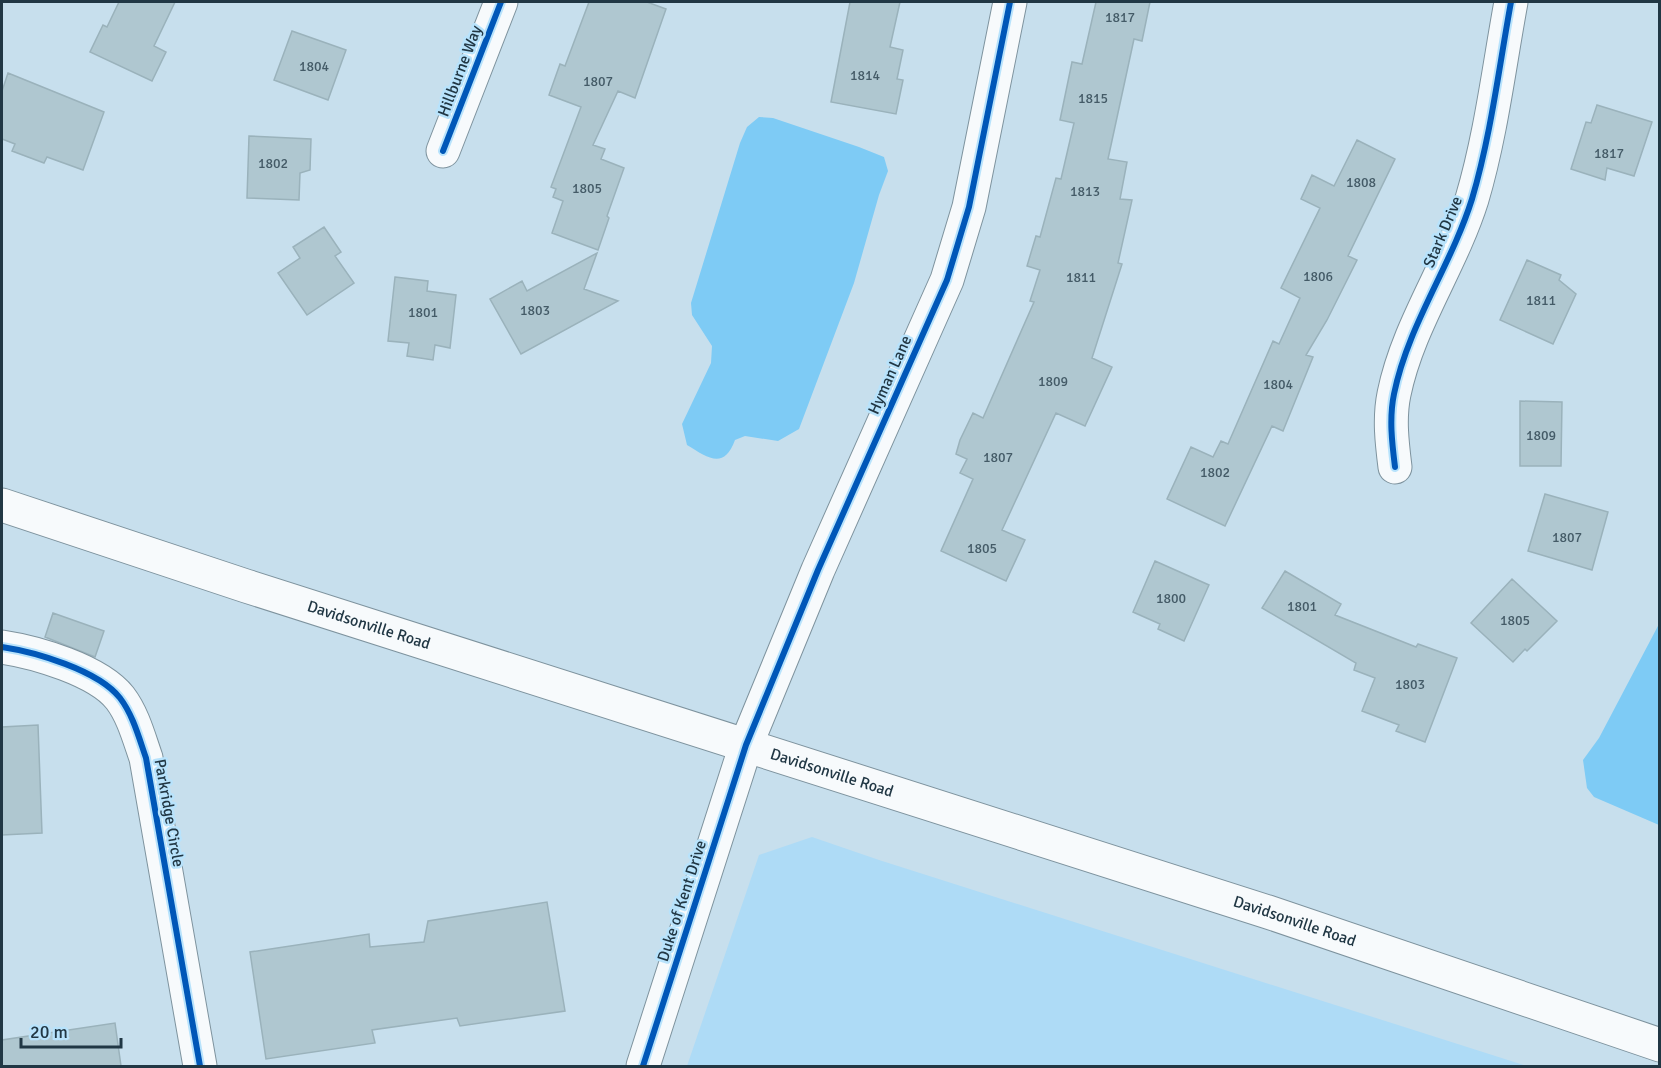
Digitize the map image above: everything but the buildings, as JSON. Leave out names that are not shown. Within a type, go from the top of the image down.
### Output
[{"type":"street","name":"Hillburne Way","points":[[443,151],[501,2]]},
{"type":"street","name":"Hyman Lane","points":[[746,745],[818,570],[947,280],[969,207],[1010,2]]},
{"type":"street","name":"Stark Drive","points":[[1395,467],[1391,433],[1393,396],[1404,355],[1471,201],[1489,127],[1511,2]]},
{"type":"street","name":"Davidsonville Road","points":[[2,505],[257,590],[1268,912],[1659,1045]]},
{"type":"street","name":"Parkridge Circle","points":[[2,647],[21,650],[94,675],[120,698],[135,726],[146,758],[200,1066]]},
{"type":"street","name":"Duke of Kent Drive","points":[[643,1066],[746,745]]},
{"type":"shaded area","points":[[759,117],[773,118],[884,157],[888,171],[854,283],[799,429],[778,441],[745,436],[735,440],[726,455],[715,459],[687,445],[682,424],[711,363],[712,346],[692,315],[691,303],[740,143],[747,127]]},
{"type":"shaded area","points":[[1659,624],[1659,825],[1594,797],[1587,788],[1583,760],[1599,738]]},
{"type":"shaded area","points":[[812,837],[1527,1066],[687,1066],[759,855]]},
{"type":"cycle path","points":[[443,151],[501,2]]},
{"type":"cycle path","points":[[643,1066],[746,745],[818,570],[947,280],[969,207],[1010,2]]},
{"type":"cycle path","points":[[1395,467],[1391,421],[1394,394],[1409,344],[1453,248],[1472,199],[1490,126],[1511,2]]},
{"type":"cycle path","points":[[2,647],[48,658],[97,679],[120,698],[132,719],[146,758],[200,1066]]}]
